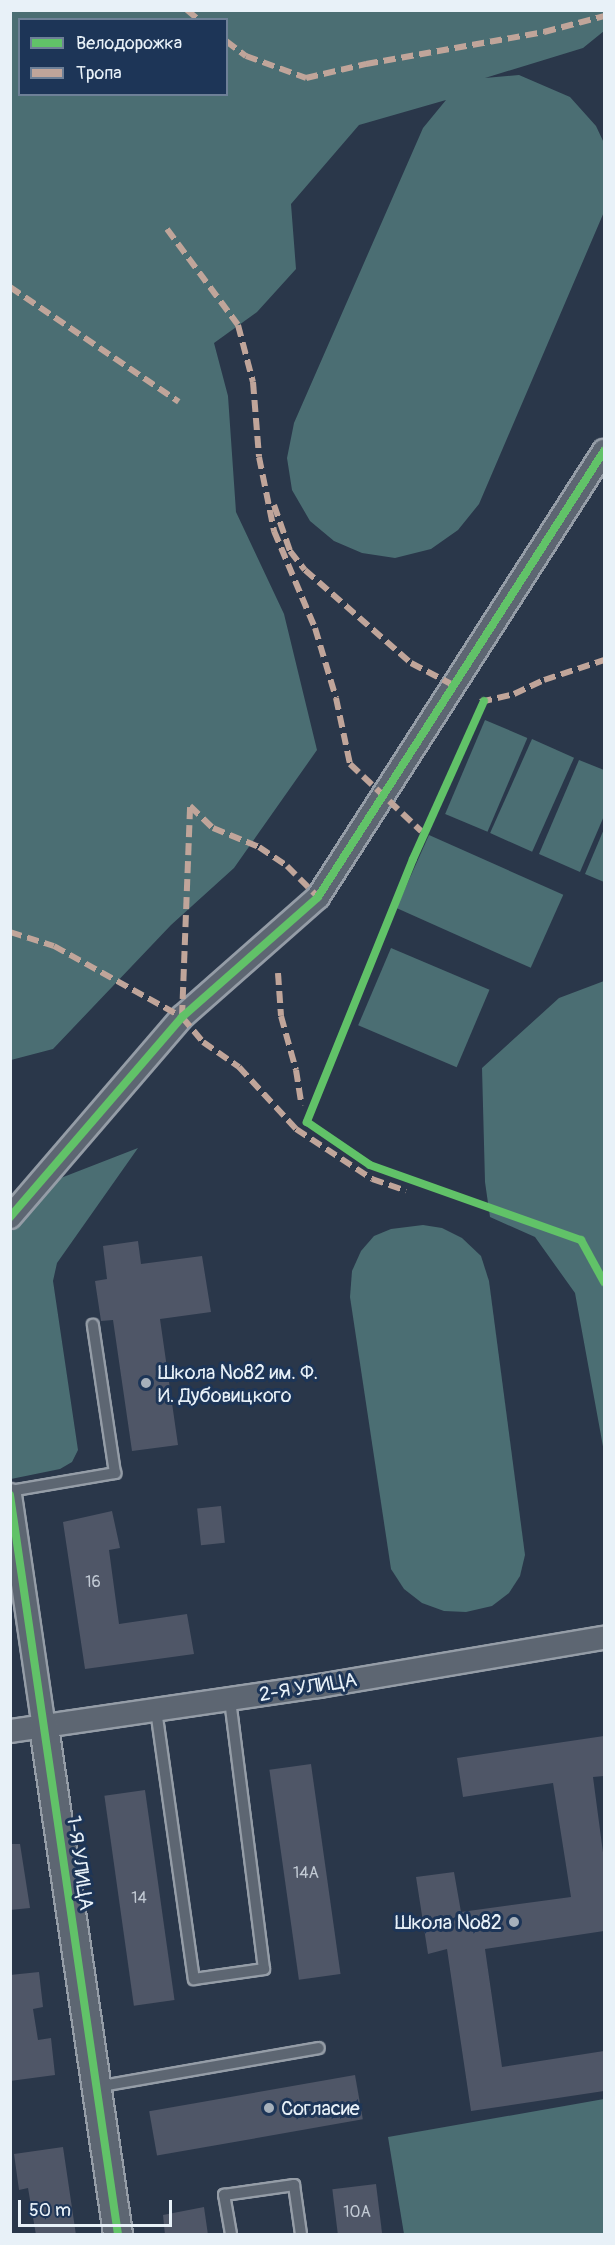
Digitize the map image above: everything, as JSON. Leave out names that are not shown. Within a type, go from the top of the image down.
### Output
[{"type":"street","points":[[10,1217],[182,1017],[318,897],[604,451]]},
{"type":"street","name":"1-Я УЛИЦА","points":[[10,1493],[118,2235]]},
{"type":"street","name":"2-Я УЛИЦА","points":[[10,1731],[156,1710],[604,1638]]},
{"type":"lane","points":[[10,1493],[115,1473],[93,1325]]},
{"type":"lane","points":[[156,1710],[194,1979],[264,1970],[230,1698]]},
{"type":"lane","points":[[96,2087],[320,2048]]},
{"type":"lane","points":[[231,2235],[224,2195],[294,2185],[301,2235]]},
{"type":"green space","points":[[11,10],[604,11],[604,31],[583,48],[485,78],[519,75],[570,97],[596,126],[604,143],[604,212],[479,504],[458,530],[431,549],[395,558],[362,553],[334,541],[310,521],[292,490],[287,458],[294,423],[423,128],[446,100],[359,125],[291,204],[296,269],[257,312],[214,343],[228,396],[236,512],[284,614],[317,750],[234,868],[171,925],[53,1049],[11,1060]]},
{"type":"green space","points":[[485,720],[527,738],[487,832],[445,814]]},
{"type":"green space","points":[[532,739],[574,758],[532,852],[490,833]]},
{"type":"green space","points":[[579,760],[604,770],[604,816],[580,872],[539,854]]},
{"type":"green space","points":[[604,829],[604,882],[585,874]]},
{"type":"green space","points":[[429,835],[563,895],[531,968],[396,908]]},
{"type":"green space","points":[[391,948],[489,990],[457,1067],[358,1025]]},
{"type":"green space","points":[[604,981],[604,1452],[575,1293],[535,1237],[490,1217],[485,1182],[482,1068],[559,998]]},
{"type":"green space","points":[[138,1148],[57,1263],[53,1281],[78,1450],[72,1462],[60,1469],[11,1479],[11,1232],[53,1181]]},
{"type":"green space","points":[[423,1225],[442,1228],[462,1238],[481,1256],[489,1281],[525,1555],[520,1576],[509,1593],[492,1606],[466,1612],[444,1611],[422,1603],[404,1589],[391,1569],[350,1297],[352,1271],[361,1251],[374,1236],[391,1229]]},
{"type":"green space","points":[[604,2099],[604,2234],[404,2234],[388,2137]]},
{"type":"building","name":"Школа №82 им. Ф. И. Дубовицкого","points":[[138,1241],[141,1264],[202,1256],[211,1312],[160,1319],[178,1445],[132,1451],[113,1320],[101,1321],[95,1281],[107,1279],[103,1246]]},
{"type":"building","points":[[221,1506],[225,1543],[201,1545],[197,1509]]},
{"type":"building","points":[[112,1511],[120,1548],[109,1550],[119,1624],[187,1614],[194,1654],[85,1669],[63,1522]]},
{"type":"building","name":"Школа №82","points":[[604,1736],[604,1776],[593,1777],[604,1860],[604,1931],[485,1949],[502,2067],[604,2051],[604,2091],[471,2111],[447,1949],[428,1954],[416,1877],[454,1872],[461,1912],[571,1897],[553,1783],[463,1797],[457,1758]]},
{"type":"building","points":[[311,1764],[341,1974],[299,1980],[269,1770]]},
{"type":"building","points":[[145,1790],[175,2000],[134,2006],[104,1796]]},
{"type":"building","points":[[10,1844],[20,1844],[30,1908],[10,1910]]},
{"type":"building","points":[[39,1972],[43,2007],[33,2009],[38,2040],[51,2038],[55,2075],[10,2081],[10,1975]]},
{"type":"building","points":[[355,2075],[363,2119],[157,2156],[149,2111]]},
{"type":"building","points":[[63,2147],[76,2235],[36,2235],[28,2188],[19,2190],[14,2154]]},
{"type":"building","points":[[376,2184],[382,2234],[338,2234],[332,2189]]},
{"type":"building","points":[[204,2207],[208,2235],[165,2235],[163,2215]]},
{"type":"marked path","points":[[187,10],[197,18]]},
{"type":"marked path","points":[[228,42],[246,56],[306,78],[366,64],[544,32],[604,16]]},
{"type":"marked path","points":[[167,229],[238,325],[253,382],[259,457],[274,531],[315,628],[336,698],[350,764],[421,831]]},
{"type":"marked path","points":[[10,287],[179,402]]},
{"type":"marked path","points":[[274,505],[290,551],[305,570],[411,663],[453,685]]},
{"type":"marked path","points":[[480,702],[514,694],[544,680],[604,660]]},
{"type":"marked path","points":[[190,806],[213,828],[259,847],[287,866],[318,897]]},
{"type":"marked path","points":[[182,1017],[190,806]]},
{"type":"marked path","points":[[10,932],[54,946],[182,1017],[203,1042],[239,1067],[296,1129],[372,1179],[406,1191]]},
{"type":"marked path","points":[[278,973],[281,1016],[296,1070],[302,1106]]},
{"type":"cycle path","points":[[10,1217],[182,1017],[318,897],[604,451]]},
{"type":"cycle path","points":[[484,701],[413,859],[307,1122],[370,1165],[581,1240],[604,1282]]},
{"type":"cycle path","points":[[10,1495],[118,2234]]},
{"type":"place","name":"Школа №82 им. Ф. И. Дубовицкого","points":[[146,1383]]},
{"type":"place","name":"Школа №82","points":[[514,1922]]},
{"type":"place","name":"Согласие","points":[[269,2108]]}]
